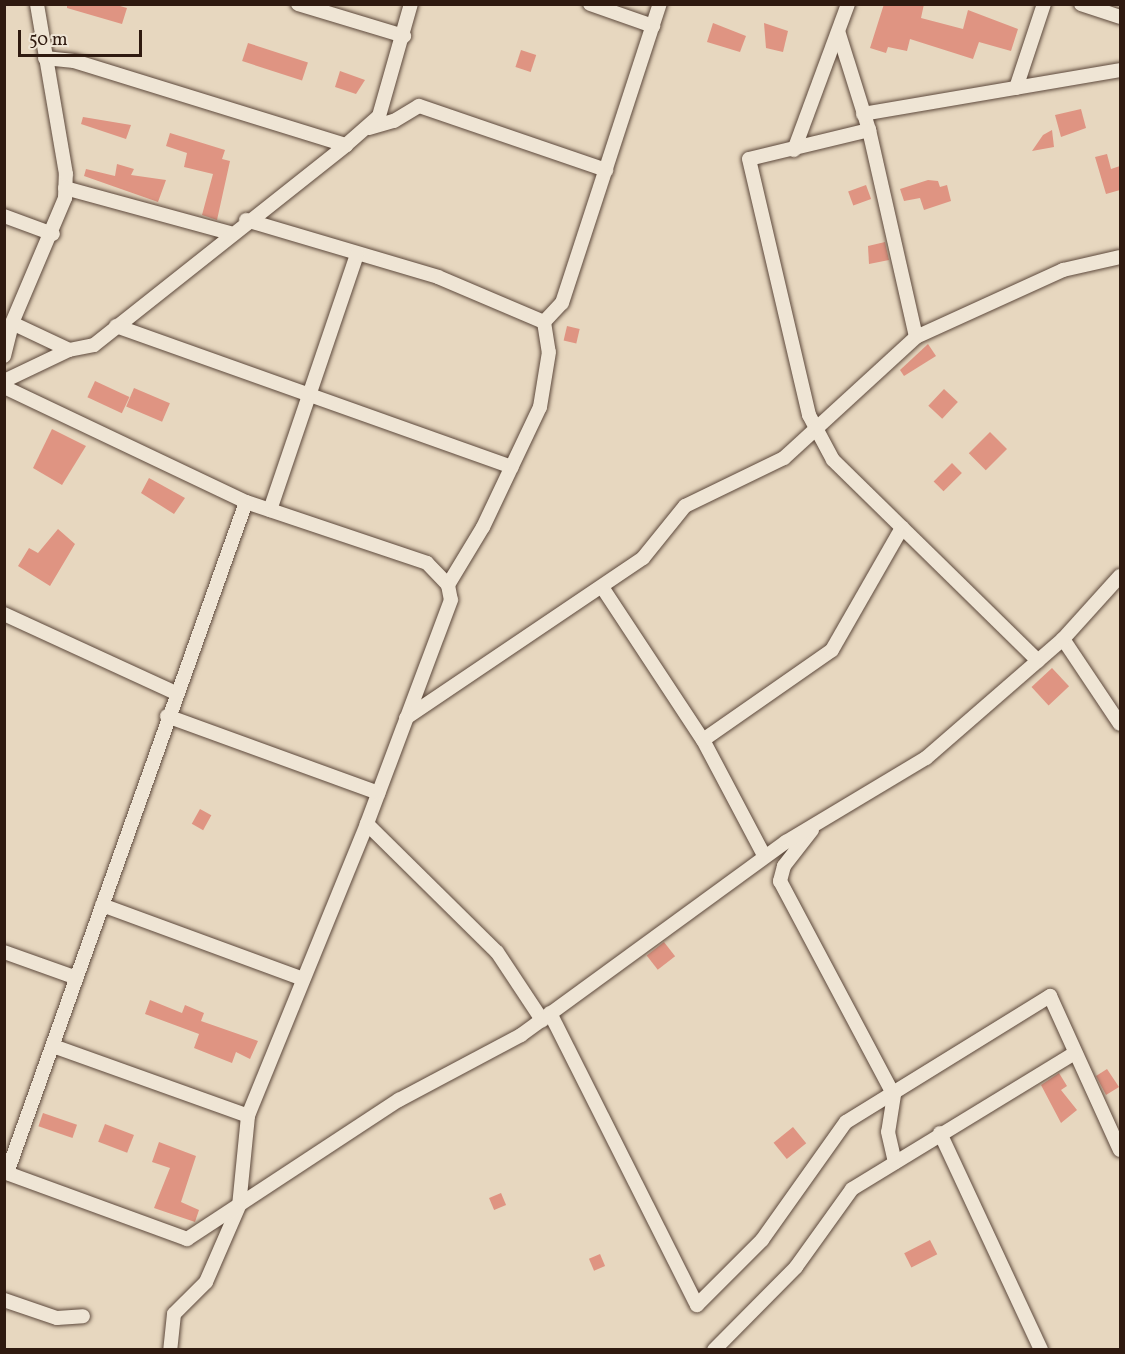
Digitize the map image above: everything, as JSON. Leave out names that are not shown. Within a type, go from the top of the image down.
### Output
[{"type":"street","points":[[4,356],[12,324],[53,234],[65,189],[37,4]]},
{"type":"street","points":[[298,4],[404,36]]},
{"type":"street","points":[[12,324],[69,350],[85,350],[246,220],[366,129],[379,116],[404,36],[411,4]]},
{"type":"street","points":[[590,4],[653,26]]},
{"type":"street","points":[[448,585],[512,467],[548,375],[544,322],[562,303],[660,4]]},
{"type":"street","points":[[794,150],[839,34],[848,4]]},
{"type":"street","points":[[1016,88],[1044,4]]},
{"type":"street","points":[[1081,4],[1120,17]]},
{"type":"street","points":[[839,34],[869,130],[916,337]]},
{"type":"street","points":[[45,58],[74,61],[346,145]]},
{"type":"street","points":[[864,114],[1120,70]]},
{"type":"street","points":[[366,129],[394,121],[419,106],[606,170]]},
{"type":"street","points":[[869,130],[794,150],[749,159],[816,432],[833,460],[1038,661]]},
{"type":"street","points":[[65,189],[230,233]]},
{"type":"street","points":[[4,216],[53,234]]},
{"type":"street","points":[[246,220],[438,277],[544,322]]},
{"type":"street","points":[[270,510],[312,398],[357,254]]},
{"type":"street","points":[[406,718],[643,558],[685,506],[784,458],[816,432],[916,337],[1063,270],[1120,257]]},
{"type":"street","points":[[116,326],[312,398],[512,467]]},
{"type":"street","points":[[4,381],[69,350]]},
{"type":"street","points":[[4,387],[246,502],[427,563],[448,585],[451,600],[367,824],[248,1116],[238,1206],[206,1282],[174,1314],[170,1350]]},
{"type":"street","points":[[246,502],[167,716],[53,1046],[6,1172],[187,1239],[399,1100],[546,1017],[765,856],[926,758],[1063,639],[1120,576]]},
{"type":"street","points":[[703,740],[832,650],[902,528]]},
{"type":"street","points":[[602,587],[703,740],[765,856]]},
{"type":"street","points":[[4,614],[176,693]]},
{"type":"street","points":[[1063,639],[1120,724]]},
{"type":"street","points":[[167,716],[378,793]]},
{"type":"street","points":[[818,823],[784,866],[780,881],[894,1095],[888,1132],[895,1162]]},
{"type":"street","points":[[367,824],[496,951],[546,1017],[698,1305],[762,1240],[846,1122],[894,1095],[1050,996],[1120,1150]]},
{"type":"street","points":[[102,905],[303,979]]},
{"type":"street","points":[[4,952],[77,978]]},
{"type":"street","points":[[53,1046],[248,1116]]},
{"type":"street","points":[[721,1347],[796,1267],[852,1189],[940,1133],[1075,1053]]},
{"type":"street","points":[[940,1133],[1041,1350]]},
{"type":"street","points":[[4,1300],[57,1318],[83,1316]]},
{"type":"building","points":[[67,4],[113,4],[127,8],[122,24],[67,8]]},
{"type":"building","points":[[884,4],[924,4],[921,18],[963,29],[968,10],[1018,29],[1011,51],[979,42],[973,59],[910,39],[907,51],[888,47],[886,53],[870,48]]},
{"type":"building","points":[[713,23],[746,36],[740,52],[707,42]]},
{"type":"building","points":[[764,23],[788,31],[783,52],[766,48]]},
{"type":"building","points":[[248,43],[308,62],[302,81],[242,61]]},
{"type":"building","points":[[521,50],[536,55],[531,72],[515,67]]},
{"type":"building","points":[[340,71],[365,80],[356,94],[335,87]]},
{"type":"building","points":[[1081,109],[1086,128],[1061,137],[1055,115]]},
{"type":"building","points":[[83,117],[131,125],[126,139],[81,124]]},
{"type":"building","points":[[1052,130],[1054,147],[1032,151],[1043,135]]},
{"type":"building","points":[[170,133],[225,150],[222,159],[230,161],[217,220],[202,215],[213,174],[184,167],[187,153],[166,146]]},
{"type":"building","points":[[1107,154],[1111,169],[1120,166],[1120,190],[1106,194],[1095,157]]},
{"type":"building","points":[[117,164],[134,169],[131,175],[166,180],[158,202],[84,176],[86,169],[115,176]]},
{"type":"building","points":[[928,180],[938,181],[940,187],[947,185],[951,201],[924,210],[920,198],[904,201],[900,189]]},
{"type":"building","points":[[866,185],[871,199],[853,206],[848,191]]},
{"type":"building","points":[[885,242],[889,260],[869,264],[868,246]]},
{"type":"building","points":[[567,326],[580,329],[576,344],[564,341]]},
{"type":"building","points":[[928,344],[936,356],[904,376],[900,370]]},
{"type":"building","points":[[95,381],[129,397],[122,413],[87,397]]},
{"type":"building","points":[[134,388],[170,403],[162,422],[126,406]]},
{"type":"building","points":[[944,389],[958,402],[942,419],[928,406]]},
{"type":"building","points":[[52,429],[86,446],[62,485],[33,468]]},
{"type":"building","points":[[990,432],[1007,449],[986,470],[969,453]]},
{"type":"building","points":[[952,463],[962,473],[944,491],[934,481]]},
{"type":"building","points":[[149,478],[185,498],[174,514],[141,493]]},
{"type":"building","points":[[58,529],[75,544],[50,586],[18,566],[29,548],[38,553]]},
{"type":"building","points":[[1052,668],[1069,686],[1049,705],[1032,687]]},
{"type":"building","points":[[200,809],[211,815],[203,830],[192,824]]},
{"type":"building","points":[[664,942],[675,956],[658,970],[647,956]]},
{"type":"building","points":[[150,1000],[182,1013],[185,1005],[204,1013],[201,1021],[258,1041],[250,1059],[236,1052],[232,1063],[194,1048],[199,1034],[145,1014]]},
{"type":"building","points":[[1107,1069],[1119,1087],[1106,1095],[1096,1076]]},
{"type":"building","points":[[1059,1073],[1067,1086],[1061,1090],[1077,1110],[1061,1123],[1041,1085]]},
{"type":"building","points":[[43,1113],[77,1125],[72,1138],[38,1126]]},
{"type":"building","points":[[105,1124],[134,1135],[127,1153],[98,1142]]},
{"type":"building","points":[[793,1127],[806,1143],[787,1159],[774,1143]]},
{"type":"building","points":[[159,1142],[196,1156],[181,1202],[199,1210],[195,1222],[154,1208],[170,1168],[152,1162]]},
{"type":"building","points":[[501,1193],[506,1205],[494,1210],[489,1198]]},
{"type":"building","points":[[930,1240],[937,1254],[911,1267],[904,1253]]},
{"type":"building","points":[[600,1254],[605,1266],[594,1271],[589,1259]]}]
